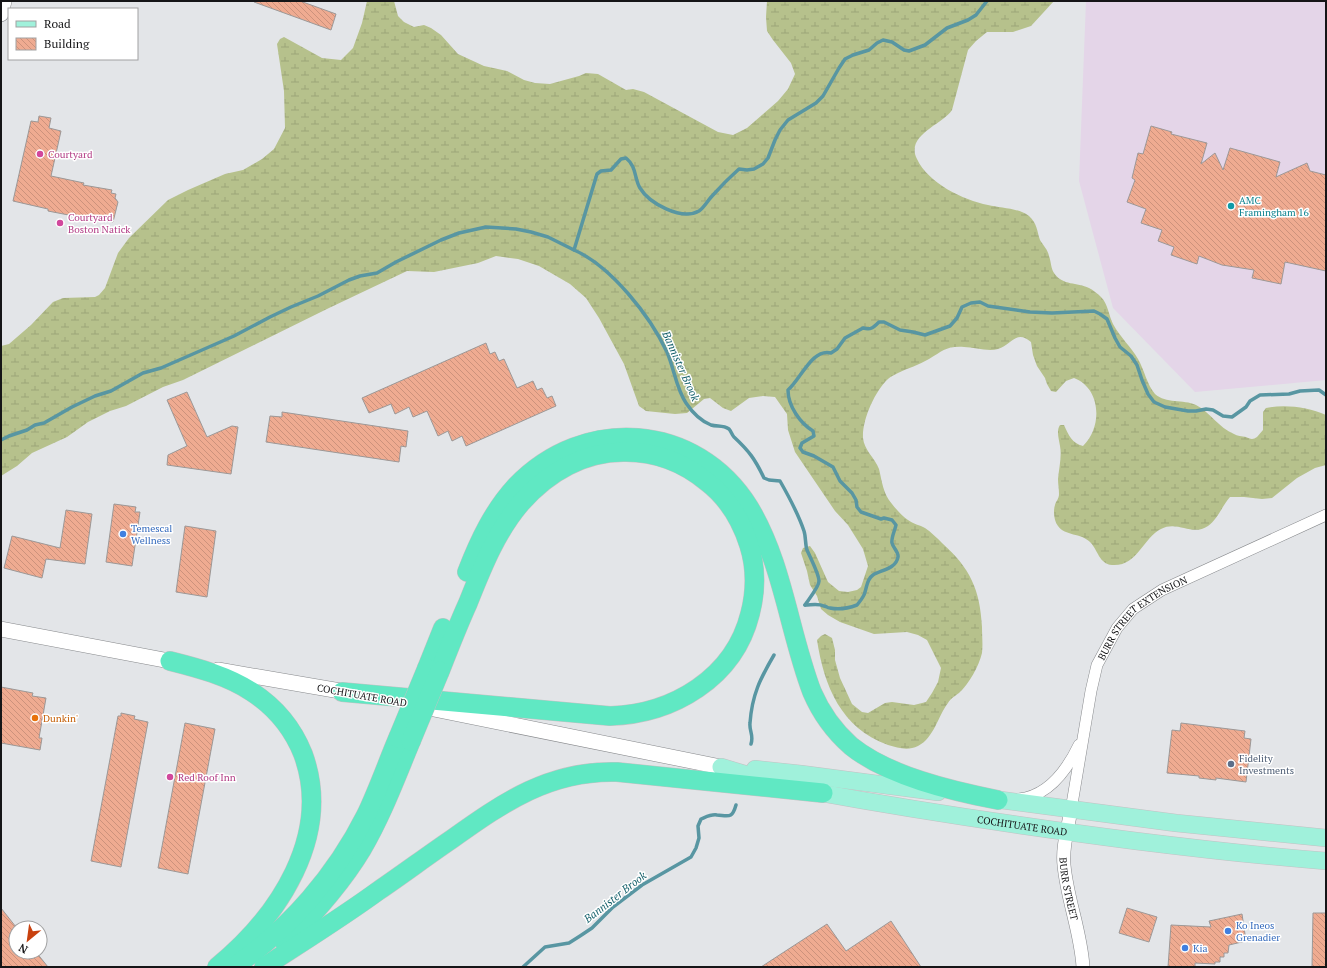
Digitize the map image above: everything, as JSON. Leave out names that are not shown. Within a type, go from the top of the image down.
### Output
[{"type":"highway","points":[[259,967],[284,945],[332,893],[348,872],[364,846],[377,821],[405,740],[434,669],[479,542],[496,513],[516,486],[537,468],[553,457],[581,444],[601,439],[621,437],[639,438],[658,441],[684,449],[705,461],[732,485],[749,507],[762,531],[772,557],[812,692],[825,717],[839,734],[860,752],[888,768],[947,788],[998,800]]},
{"type":"highway","points":[[342,692],[610,716],[638,714],[675,702],[698,689],[718,671],[734,651],[746,628],[753,601],[755,575],[750,548],[740,523],[726,501],[710,484],[690,469],[667,458],[646,453],[621,452],[595,455],[569,465],[553,474],[533,491],[520,504],[502,530],[482,567],[434,669]]},
{"type":"highway","points":[[170,661],[232,681],[252,692],[272,708],[284,720],[297,742],[304,759],[311,784],[312,802],[309,828],[304,850],[294,873],[280,898],[259,927],[217,967]]},
{"type":"highway","points":[[233,967],[279,931],[310,898],[330,873],[351,841],[405,740]]},
{"type":"highway","points":[[264,967],[376,893],[491,811],[519,795],[552,781],[586,773],[617,772],[823,793]]},
{"type":"main road","points":[[1,14],[4,1]]},
{"type":"main road","name":"COCHITUATE ROAD","points":[[1,629],[410,704],[721,767],[782,785],[960,817],[1220,851],[1326,861]]},
{"type":"main road","name":"COCHITUATE ROAD","points":[[721,767],[801,774],[1201,826],[1326,838]]},
{"type":"street","name":"BURR STREET EXTENSION","points":[[1071,810],[1091,691],[1097,665],[1117,628],[1133,609],[1162,590],[1326,515]]},
{"type":"street","points":[[998,800],[1015,800],[1029,797],[1041,791],[1053,782],[1063,772],[1072,759],[1085,730]]},
{"type":"street","name":"BURR STREET","points":[[1071,810],[1064,854],[1064,865],[1083,967]]},
{"type":"shaded area","points":[[1086,1],[1326,1],[1326,380],[1195,392],[1113,308],[1079,181]]},
{"type":"green space","points":[[367,1],[394,1],[398,16],[404,22],[414,27],[424,25],[431,28],[441,35],[458,54],[484,66],[507,71],[524,80],[535,83],[550,84],[586,73],[598,74],[626,90],[633,89],[644,92],[718,132],[733,135],[747,128],[778,101],[788,89],[795,74],[791,63],[767,31],[767,1],[1054,1],[1031,26],[1013,32],[987,32],[968,50],[952,110],[926,131],[916,143],[915,151],[922,168],[938,183],[957,195],[978,203],[1020,211],[1029,216],[1035,224],[1040,240],[1048,252],[1054,273],[1062,280],[1089,288],[1101,297],[1107,307],[1113,324],[1138,359],[1150,386],[1159,397],[1196,405],[1229,431],[1252,439],[1257,437],[1263,430],[1263,412],[1266,408],[1281,406],[1296,407],[1312,410],[1326,415],[1326,465],[1315,468],[1297,478],[1272,498],[1262,499],[1230,497],[1215,520],[1202,529],[1196,530],[1173,526],[1161,529],[1149,539],[1134,557],[1121,564],[1112,565],[1101,559],[1093,545],[1086,539],[1061,529],[1054,516],[1054,507],[1059,497],[1058,479],[1061,450],[1058,435],[1059,427],[1060,425],[1064,425],[1071,438],[1076,443],[1083,446],[1094,429],[1096,409],[1094,399],[1090,390],[1083,383],[1074,378],[1066,381],[1056,392],[1051,391],[1037,366],[1033,355],[1031,342],[1026,338],[1021,337],[1018,337],[1003,347],[994,350],[964,347],[949,348],[890,378],[878,391],[870,406],[863,431],[864,442],[867,450],[879,469],[885,492],[892,504],[912,523],[925,528],[934,535],[960,561],[972,580],[976,590],[979,601],[982,627],[982,653],[979,663],[970,680],[959,693],[949,701],[928,738],[918,746],[907,749],[888,745],[872,737],[858,728],[847,716],[830,689],[824,673],[817,640],[825,634],[832,638],[835,650],[835,660],[840,678],[852,704],[862,712],[868,713],[885,703],[892,702],[914,705],[926,702],[938,682],[941,668],[927,640],[918,635],[907,632],[874,634],[840,622],[821,609],[817,596],[810,585],[801,553],[803,548],[810,546],[815,553],[828,582],[839,591],[848,592],[857,590],[861,587],[868,566],[863,549],[848,525],[835,511],[795,452],[788,430],[787,414],[775,397],[763,396],[749,398],[731,411],[723,408],[710,398],[704,399],[687,413],[675,414],[646,411],[639,406],[624,364],[599,318],[586,298],[570,284],[539,266],[518,259],[496,256],[478,263],[434,272],[407,271],[183,380],[163,387],[126,406],[110,411],[88,422],[67,437],[32,453],[17,466],[1,476],[1,346],[9,344],[31,325],[53,302],[63,298],[95,297],[99,295],[105,288],[118,253],[129,238],[168,200],[225,174],[243,170],[262,159],[274,149],[285,128],[284,91],[277,44],[280,39],[284,37],[322,58],[341,60],[353,48],[362,23]]},
{"type":"building","points":[[254,1],[300,1],[336,14],[331,30]]},
{"type":"building","name":"Courtyard","points":[[39,116],[51,118],[49,128],[61,131],[51,176],[84,183],[83,185],[112,190],[111,193],[116,194],[115,198],[118,202],[113,222],[105,222],[48,211],[48,209],[13,201],[31,121],[38,122]]},
{"type":"building","name":"AMC Framingham 16","points":[[1151,126],[1172,132],[1171,134],[1207,143],[1201,164],[1215,153],[1223,170],[1230,148],[1280,162],[1276,177],[1307,163],[1310,171],[1326,175],[1326,271],[1285,262],[1281,284],[1252,278],[1254,270],[1222,265],[1199,256],[1197,264],[1171,255],[1174,247],[1158,241],[1162,230],[1141,223],[1146,209],[1127,202],[1135,180],[1132,178],[1138,153],[1143,154]]},
{"type":"building","points":[[486,343],[490,354],[495,352],[499,361],[504,359],[517,388],[533,381],[537,390],[542,388],[547,398],[552,396],[556,406],[466,446],[462,436],[452,441],[448,431],[438,436],[427,411],[413,417],[409,407],[395,414],[391,404],[369,413],[362,398]]},
{"type":"building","points":[[187,392],[207,437],[232,426],[238,427],[231,474],[167,465],[168,455],[187,446],[167,400]]},
{"type":"building","points":[[282,412],[408,431],[406,447],[401,446],[399,462],[266,442],[270,416],[282,417]]},
{"type":"building","name":"Temescal Wellness","points":[[114,504],[136,507],[135,512],[140,512],[132,566],[106,562]]},
{"type":"building","points":[[66,510],[92,514],[85,564],[46,559],[42,578],[4,568],[12,536],[60,548]]},
{"type":"building","points":[[185,526],[216,531],[207,597],[176,592]]},
{"type":"building","points":[[1,687],[33,693],[32,696],[46,698],[39,738],[42,738],[40,750],[1,743]]},
{"type":"building","points":[[121,713],[135,716],[134,719],[148,722],[121,867],[91,861],[118,716],[121,716]]},
{"type":"building","points":[[185,723],[215,729],[188,874],[158,868]]},
{"type":"building","points":[[1181,723],[1245,731],[1244,738],[1251,739],[1246,782],[1216,778],[1216,780],[1199,778],[1199,776],[1167,773],[1172,730],[1180,731]]},
{"type":"building","points":[[1,908],[10,920],[8,920],[8,960],[42,960],[48,967],[1,967]]},
{"type":"building","points":[[1127,908],[1157,917],[1149,942],[1119,933]]},
{"type":"building","points":[[1313,913],[1326,913],[1326,967],[1312,967]]},
{"type":"building","points":[[1242,914],[1246,941],[1229,945],[1228,953],[1224,953],[1224,957],[1220,957],[1220,962],[1215,962],[1215,964],[1195,963],[1195,967],[1168,967],[1171,925],[1211,927],[1209,921]]},
{"type":"building","points":[[891,921],[921,967],[761,967],[827,924],[846,951]]},
{"type":"waterway","name":"Bannister Brook","points":[[805,605],[819,584],[819,578],[807,550],[805,533],[802,525],[780,481],[764,478],[751,456],[733,436],[729,429],[713,426],[700,419],[691,410],[680,391],[667,352],[660,338],[640,308],[602,268],[574,250],[597,174],[601,171],[611,170],[621,159],[626,158],[630,161],[638,184],[644,194],[658,205],[683,214],[699,211],[719,188],[739,169],[754,169],[763,164],[768,158],[780,130],[788,120],[816,103],[823,96],[845,59],[869,50],[883,40],[892,42],[904,50],[909,51],[925,45],[947,28],[968,20],[976,15],[987,1]]},
{"type":"waterway","points":[[1,440],[27,430],[35,425],[44,423],[72,407],[95,396],[111,391],[143,373],[161,368],[234,336],[270,317],[318,296],[349,280],[360,276],[377,273],[441,240],[459,233],[486,227],[516,229],[548,237],[574,250]]},
{"type":"waterway","points":[[805,605],[814,604],[837,609],[857,605],[864,596],[870,578],[876,573],[891,567],[897,561],[898,557],[898,553],[892,543],[896,525],[892,520],[884,518],[881,519],[861,512],[857,507],[856,500],[852,493],[840,481],[833,467],[814,456],[803,452],[800,448],[802,443],[814,436],[813,431],[799,419],[792,408],[788,390],[812,360],[818,355],[831,353],[837,349],[845,338],[863,328],[870,329],[879,322],[884,322],[900,330],[925,335],[950,326],[957,318],[962,307],[971,303],[980,302],[988,306],[1030,312],[1052,313],[1094,311],[1107,319],[1120,347],[1131,356],[1137,365],[1148,394],[1154,402],[1165,407],[1188,411],[1206,409],[1213,410],[1223,416],[1232,417],[1246,407],[1250,401],[1260,395],[1289,394],[1300,391],[1319,390],[1326,395]]},
{"type":"waterway","name":"Bannister Brook","points":[[751,744],[752,738],[750,723],[755,696],[761,680],[774,655]]},
{"type":"waterway","name":"Bannister Brook","points":[[523,967],[545,947],[569,943],[580,936],[592,928],[613,907],[642,885],[691,857],[699,838],[698,826],[701,819],[713,815],[730,816],[736,805]]},
{"type":"place","name":"Courtyard","points":[[40,154]]},
{"type":"place","name":"AMC Framingham 16","points":[[1231,206]]},
{"type":"place","name":"Courtyard Boston Natick","points":[[60,223]]},
{"type":"place","name":"Temescal Wellness","points":[[123,534]]},
{"type":"place","name":"Dunkin'","points":[[35,718]]},
{"type":"place","name":"Fidelity Investments","points":[[1231,764]]},
{"type":"place","name":"Red Roof Inn","points":[[170,777]]},
{"type":"place","name":"Ko Ineos Grenadier","points":[[1228,931]]},
{"type":"place","name":"Kia","points":[[1185,948]]}]
